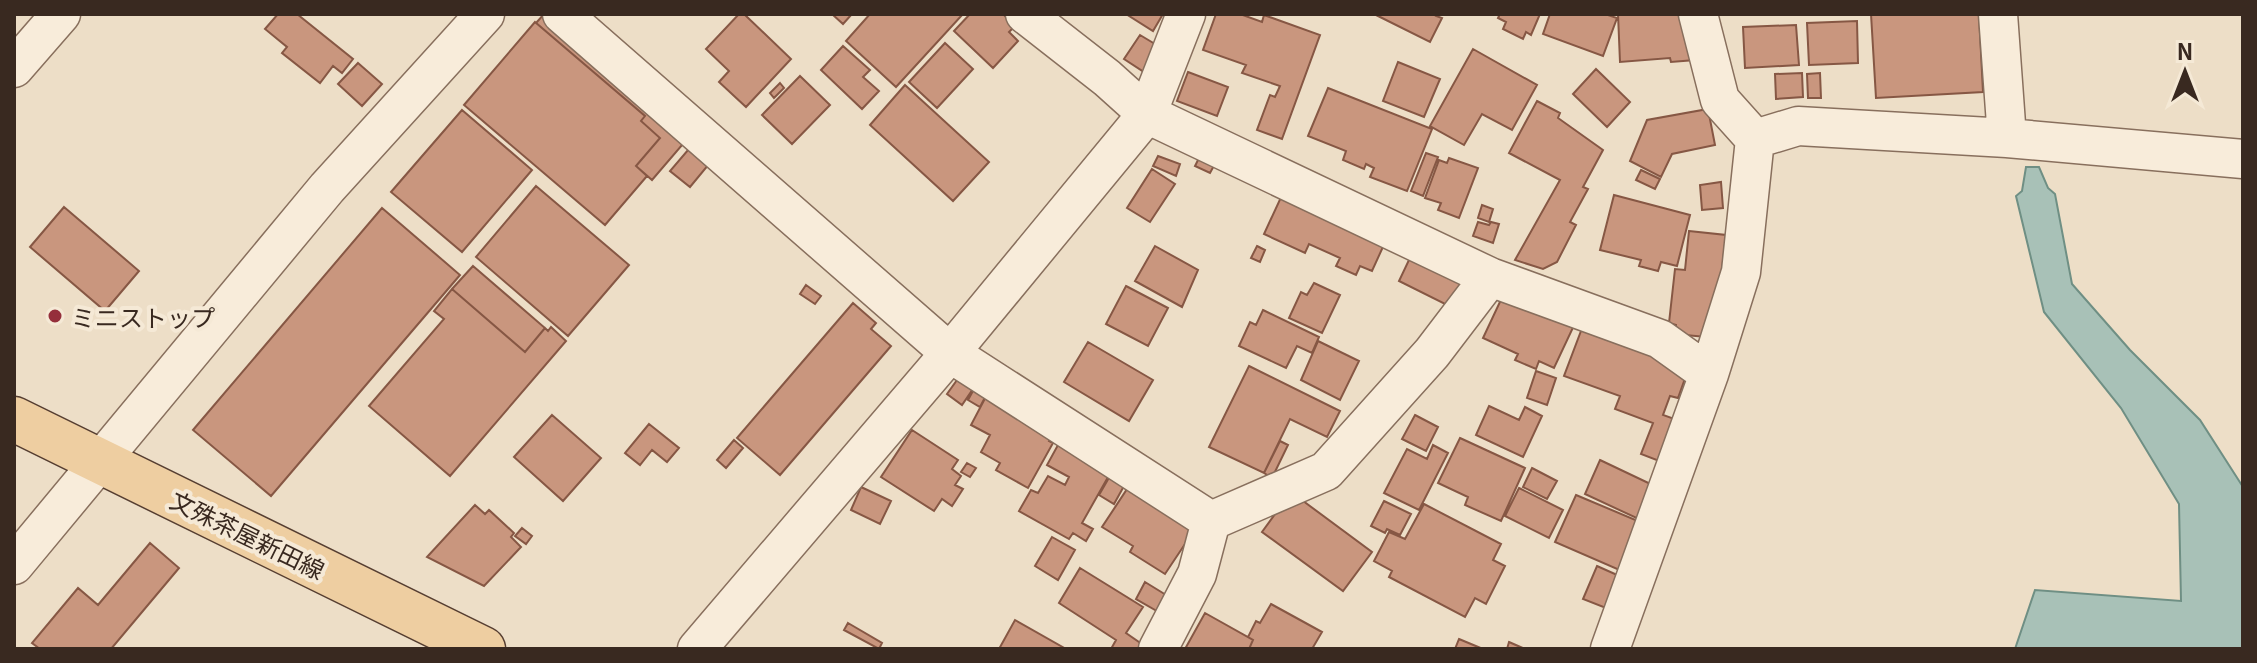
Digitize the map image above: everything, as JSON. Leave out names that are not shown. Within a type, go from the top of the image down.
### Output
[{"type":"main road","name":"文殊茶屋新田線","points":[[14,419],[483,649]]},
{"type":"street","points":[[14,68],[61,14]]},
{"type":"street","points":[[14,565],[327,188],[485,14]]},
{"type":"street","points":[[562,14],[950,353],[1211,521]]},
{"type":"street","points":[[1025,14],[1107,78],[1147,114],[1490,277],[1660,339],[1709,374]]},
{"type":"street","points":[[697,649],[950,353],[1147,114],[1186,14]]},
{"type":"street","points":[[1610,649],[1709,374],[1741,272],[1755,139],[1720,100],[1698,14]]},
{"type":"street","points":[[1998,14],[2007,138]]},
{"type":"street","points":[[1755,139],[1798,126],[2007,138],[2243,159]]},
{"type":"street","points":[[1211,521],[1326,471],[1432,353],[1490,277]]},
{"type":"street","points":[[1158,649],[1197,574],[1211,521]]},
{"type":"shaded area","points":[[2026,167],[2039,167],[2048,188],[2055,194],[2072,284],[2130,350],[2200,420],[2243,487],[2243,649],[2015,649],[2035,590],[2181,601],[2179,504],[2121,408],[2044,312],[2016,196],[2022,191]]},
{"type":"building","points":[[278,14],[297,14],[353,59],[342,73],[333,66],[320,83],[282,53],[287,47],[265,29]]},
{"type":"building","points":[[544,14],[695,130],[652,180],[636,166],[660,138],[641,121],[645,116],[536,23]]},
{"type":"building","points":[[739,14],[744,14],[791,59],[746,107],[719,82],[729,71],[706,49]]},
{"type":"building","points":[[832,14],[852,14],[843,24]]},
{"type":"building","points":[[870,14],[963,14],[896,87],[846,41]]},
{"type":"building","points":[[970,14],[1003,14],[1015,26],[1009,32],[1018,41],[993,68],[954,31]]},
{"type":"building","points":[[1126,14],[1163,14],[1153,31]]},
{"type":"building","points":[[1216,14],[1240,14],[1262,22],[1264,15],[1320,35],[1282,139],[1257,130],[1270,95],[1275,97],[1280,86],[1242,73],[1246,65],[1203,50]]},
{"type":"building","points":[[1374,14],[1437,14],[1442,18],[1430,42]]},
{"type":"building","points":[[1500,14],[1540,14],[1531,35],[1526,32],[1523,39],[1503,29],[1506,22],[1498,18]]},
{"type":"building","points":[[1550,14],[1605,14],[1617,18],[1603,56],[1543,34]]},
{"type":"building","points":[[1618,14],[1691,14],[1695,60],[1671,62],[1670,58],[1620,62]]},
{"type":"building","points":[[1871,14],[1979,14],[1983,92],[1876,98]]},
{"type":"building","points":[[1857,21],[1858,63],[1809,65],[1807,23]]},
{"type":"building","points":[[535,22],[645,116],[641,121],[660,138],[636,166],[647,176],[605,225],[464,105]]},
{"type":"building","points":[[1796,25],[1799,65],[1745,68],[1743,27]]},
{"type":"building","points":[[1140,35],[1160,47],[1144,72],[1124,59]]},
{"type":"building","points":[[945,43],[973,69],[937,108],[909,82]]},
{"type":"building","points":[[843,46],[870,70],[863,77],[879,91],[862,109],[821,70]]},
{"type":"building","points":[[1473,49],[1537,85],[1512,130],[1482,114],[1464,145],[1430,126]]},
{"type":"building","points":[[1398,62],[1440,79],[1424,117],[1383,101]]},
{"type":"building","points":[[358,63],[382,84],[362,106],[338,84]]},
{"type":"building","points":[[1596,69],[1630,102],[1607,127],[1573,94]]},
{"type":"building","points":[[1188,72],[1228,87],[1217,116],[1177,101]]},
{"type":"building","points":[[1802,73],[1803,97],[1776,99],[1775,74]]},
{"type":"building","points":[[1820,73],[1821,98],[1808,98],[1807,74]]},
{"type":"building","points":[[800,76],[830,105],[792,144],[762,115]]},
{"type":"building","points":[[780,83],[784,88],[774,98],[770,93]]},
{"type":"building","points":[[905,85],[989,162],[953,201],[870,125]]},
{"type":"building","points":[[1328,88],[1432,129],[1407,191],[1370,177],[1374,168],[1366,164],[1364,169],[1343,160],[1346,151],[1308,136]]},
{"type":"building","points":[[1537,101],[1560,113],[1558,118],[1603,150],[1583,187],[1588,189],[1570,222],[1576,225],[1557,262],[1543,269],[1515,260],[1560,180],[1509,153]]},
{"type":"building","points":[[1708,109],[1715,145],[1672,154],[1661,177],[1630,161],[1647,120]]},
{"type":"building","points":[[462,110],[532,170],[462,252],[391,192]]},
{"type":"building","points":[[700,136],[719,152],[690,187],[670,171]]},
{"type":"building","points":[[1207,142],[1223,149],[1210,173],[1195,166]]},
{"type":"building","points":[[1426,153],[1438,157],[1423,196],[1411,191]]},
{"type":"building","points":[[1158,156],[1180,164],[1176,176],[1153,166]]},
{"type":"building","points":[[1449,158],[1478,168],[1459,218],[1438,210],[1441,203],[1425,198],[1439,160],[1447,163]]},
{"type":"building","points":[[1152,169],[1175,184],[1150,222],[1127,208]]},
{"type":"building","points":[[1641,170],[1660,179],[1655,189],[1636,180]]},
{"type":"building","points":[[1289,180],[1392,227],[1372,271],[1360,266],[1356,275],[1336,266],[1340,258],[1309,244],[1305,253],[1264,234]]},
{"type":"building","points":[[1721,182],[1723,208],[1702,210],[1700,185]]},
{"type":"building","points":[[536,186],[629,265],[568,336],[476,257]]},
{"type":"building","points":[[1614,195],[1690,215],[1677,266],[1661,262],[1658,271],[1639,266],[1641,260],[1600,250]]},
{"type":"building","points":[[1482,205],[1493,209],[1489,222],[1478,218]]},
{"type":"building","points":[[64,207],[139,271],[105,311],[30,247]]},
{"type":"building","points":[[382,208],[460,275],[271,496],[193,430]]},
{"type":"building","points":[[1478,222],[1499,224],[1493,243],[1473,236]]},
{"type":"building","points":[[1689,231],[1726,235],[1718,305],[1706,337],[1675,334],[1676,325],[1669,323],[1675,269],[1685,270]]},
{"type":"building","points":[[1418,241],[1473,268],[1453,308],[1399,281]]},
{"type":"building","points":[[1155,246],[1198,270],[1182,307],[1135,281]]},
{"type":"building","points":[[1257,246],[1265,250],[1260,262],[1251,258]]},
{"type":"building","points":[[473,266],[545,328],[525,352],[452,289]]},
{"type":"building","points":[[1314,283],[1340,295],[1322,333],[1289,318],[1301,292],[1307,295]]},
{"type":"building","points":[[806,285],[821,296],[815,304],[800,294]]},
{"type":"building","points":[[1126,286],[1168,308],[1148,346],[1106,324]]},
{"type":"building","points":[[452,289],[525,352],[545,328],[548,331],[551,327],[566,341],[450,476],[369,406],[444,319],[434,311]]},
{"type":"building","points":[[1506,289],[1577,319],[1554,368],[1539,361],[1536,369],[1515,360],[1518,354],[1483,338]]},
{"type":"building","points":[[853,303],[876,323],[871,329],[891,346],[780,475],[737,438]]},
{"type":"building","points":[[1263,310],[1319,337],[1312,353],[1297,346],[1286,368],[1239,346],[1250,322],[1256,325]]},
{"type":"building","points":[[1584,323],[1688,370],[1678,398],[1670,396],[1663,415],[1683,422],[1667,464],[1641,454],[1653,423],[1615,409],[1620,396],[1564,376]]},
{"type":"building","points":[[1318,341],[1359,361],[1340,400],[1301,380]]},
{"type":"building","points":[[1088,342],[1153,380],[1129,421],[1064,382]]},
{"type":"building","points":[[1249,366],[1340,411],[1327,437],[1290,419],[1264,473],[1209,447]]},
{"type":"building","points":[[1536,371],[1556,378],[1547,405],[1527,398]]},
{"type":"building","points":[[962,373],[977,383],[962,405],[947,394]]},
{"type":"building","points":[[980,378],[992,384],[980,407],[968,400]]},
{"type":"building","points":[[991,387],[1052,434],[1049,441],[1053,443],[1028,488],[996,470],[1000,463],[981,452],[990,435],[971,425]]},
{"type":"building","points":[[1489,406],[1519,420],[1525,407],[1542,416],[1523,457],[1476,435]]},
{"type":"building","points":[[552,415],[601,458],[563,501],[514,457]]},
{"type":"building","points":[[1415,415],[1438,427],[1426,451],[1402,439]]},
{"type":"building","points":[[649,424],[679,448],[667,462],[652,450],[640,465],[625,453]]},
{"type":"building","points":[[912,430],[958,460],[952,469],[961,476],[955,485],[963,489],[952,506],[942,499],[934,511],[881,477]]},
{"type":"building","points":[[1064,434],[1116,463],[1082,523],[1093,529],[1086,541],[1073,533],[1069,539],[1019,511],[1031,490],[1038,493],[1048,476],[1065,485],[1069,477],[1047,465]]},
{"type":"building","points":[[1460,438],[1525,468],[1501,521],[1465,505],[1468,497],[1438,483]]},
{"type":"building","points":[[734,440],[743,448],[726,468],[717,460]]},
{"type":"building","points":[[1280,441],[1288,445],[1272,478],[1264,473]]},
{"type":"building","points":[[1433,445],[1448,453],[1419,510],[1384,493],[1407,449],[1427,459]]},
{"type":"building","points":[[1600,460],[1659,488],[1643,521],[1585,494]]},
{"type":"building","points":[[967,463],[976,468],[970,477],[961,472]]},
{"type":"building","points":[[1532,468],[1557,481],[1547,499],[1523,487]]},
{"type":"building","points":[[1114,469],[1129,477],[1114,504],[1099,495]]},
{"type":"building","points":[[1133,480],[1199,523],[1165,574],[1130,552],[1133,546],[1102,527]]},
{"type":"building","points":[[861,487],[891,501],[880,524],[851,510]]},
{"type":"building","points":[[1519,488],[1563,510],[1549,538],[1505,516]]},
{"type":"building","points":[[1291,492],[1372,552],[1343,591],[1262,532]]},
{"type":"building","points":[[1576,495],[1645,524],[1624,572],[1555,542]]},
{"type":"building","points":[[1384,501],[1411,514],[1400,535],[1387,529],[1385,533],[1371,526]]},
{"type":"building","points":[[1424,504],[1501,544],[1493,560],[1505,566],[1486,604],[1475,598],[1465,617],[1389,577],[1392,571],[1374,561],[1389,532],[1405,539]]},
{"type":"building","points":[[475,505],[485,514],[489,510],[514,533],[511,537],[521,547],[484,586],[427,557]]},
{"type":"building","points":[[522,528],[532,536],[526,544],[515,536]]},
{"type":"building","points":[[1052,537],[1075,550],[1058,580],[1035,566]]},
{"type":"building","points":[[150,543],[179,568],[111,649],[40,649],[32,643],[78,588],[98,605]]},
{"type":"building","points":[[1597,566],[1624,578],[1611,610],[1583,599]]},
{"type":"building","points":[[1080,568],[1143,607],[1126,633],[1149,649],[1111,649],[1116,640],[1059,603]]},
{"type":"building","points":[[1145,582],[1171,598],[1162,614],[1136,599]]},
{"type":"building","points":[[1271,604],[1322,632],[1312,649],[1249,649],[1253,640],[1248,637],[1256,621],[1260,623]]},
{"type":"building","points":[[1205,613],[1253,640],[1249,649],[1185,649]]},
{"type":"building","points":[[1015,620],[1066,649],[999,649]]},
{"type":"building","points":[[848,623],[882,643],[879,649],[844,630]]},
{"type":"building","points":[[1459,639],[1483,649],[1455,649]]},
{"type":"building","points":[[1509,642],[1525,649],[1507,649]]},
{"type":"place","name":"ミニストップ","points":[[55,316]]}]
